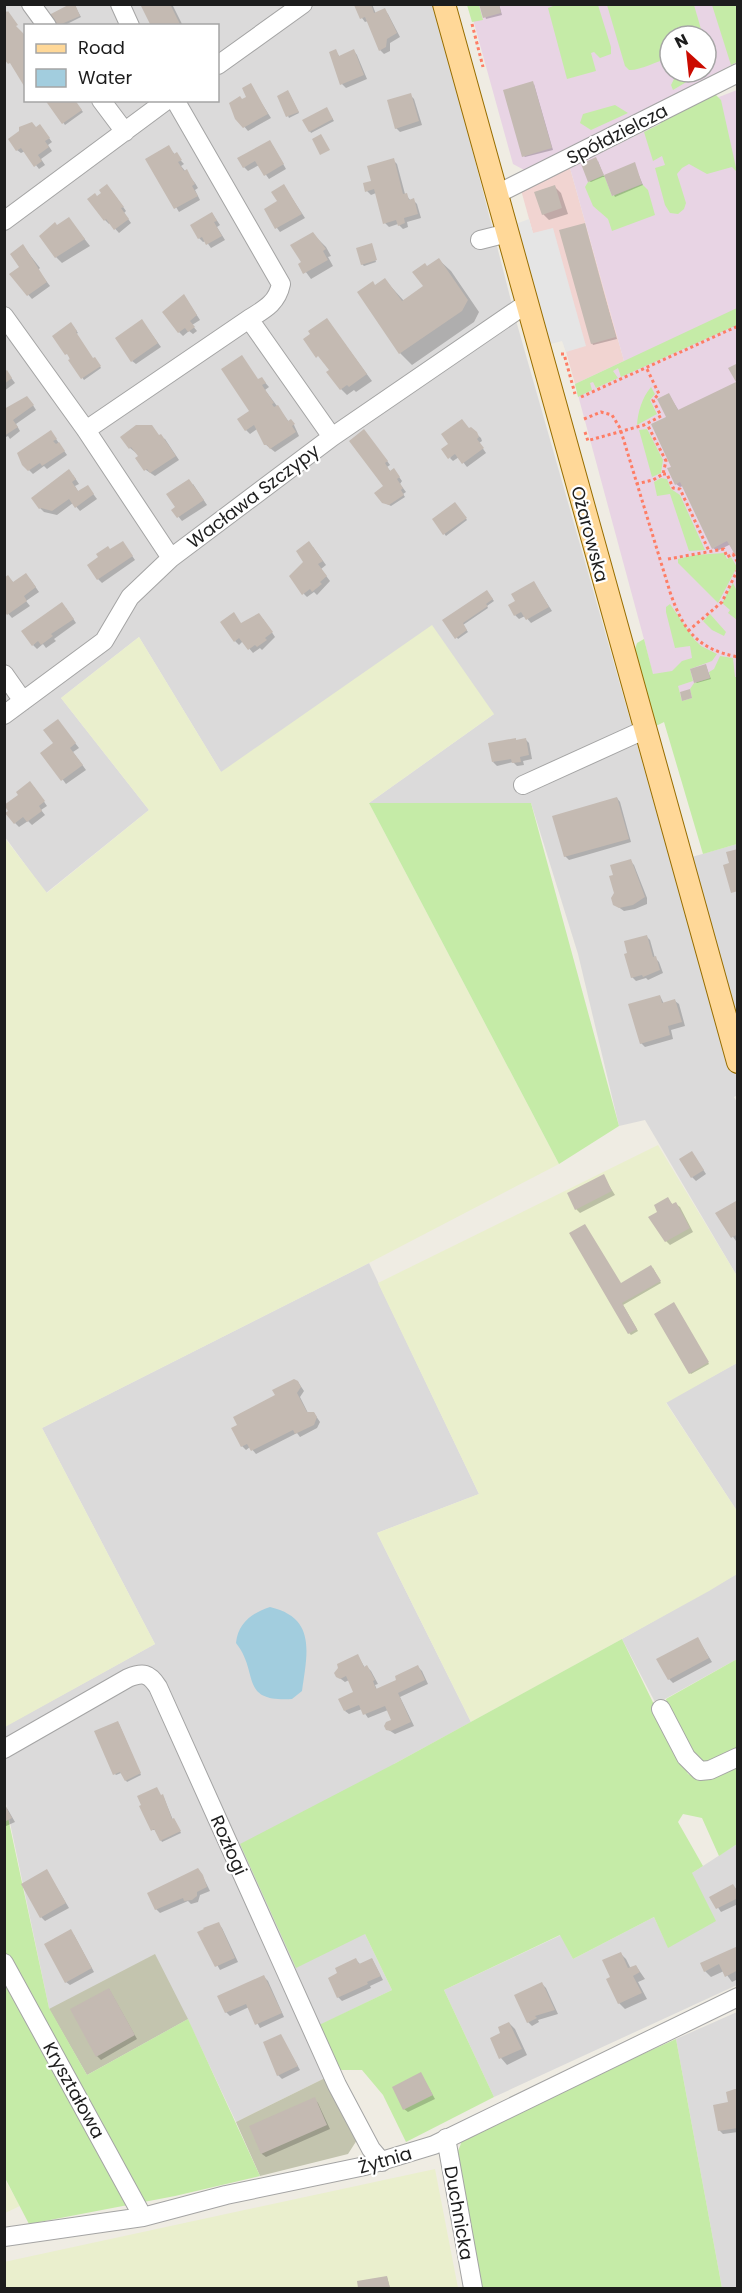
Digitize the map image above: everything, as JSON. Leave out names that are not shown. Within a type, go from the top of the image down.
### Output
[{"type":"main road","name":"Ożarowska","points":[[444,4],[738,1062]]},
{"type":"street","points":[[31,4],[45,24]]},
{"type":"street","points":[[120,4],[129,24]]},
{"type":"street","points":[[219,64],[303,4]]},
{"type":"street","name":"Spółdzielcza","points":[[497,194],[738,74]]},
{"type":"street","points":[[102,102],[125,132]]},
{"type":"street","points":[[4,221],[164,102]]},
{"type":"street","points":[[86,430],[249,320],[272,304],[279,296],[281,284],[279,278],[176,102]]},
{"type":"street","points":[[480,240],[508,233]]},
{"type":"street","name":"Wacława Szczypy","points":[[4,715],[104,641],[130,597],[171,558],[332,437],[526,304]]},
{"type":"street","points":[[4,316],[86,430],[171,558]]},
{"type":"street","points":[[249,320],[332,437]]},
{"type":"street","points":[[4,674],[23,700]]},
{"type":"street","points":[[523,786],[644,730]]},
{"type":"street","name":"Rozłogi","points":[[4,1749],[128,1678],[142,1673],[152,1676],[337,2085],[371,2149],[382,2162]]},
{"type":"street","points":[[661,1709],[686,1757],[700,1771],[710,1770],[738,1757]]},
{"type":"street","name":"Kryształowa","points":[[4,1963],[143,2217]]},
{"type":"street","name":"Żytnia","points":[[4,2237],[143,2217],[226,2195],[382,2162],[434,2145],[738,1997]]},
{"type":"street","name":"Duchnicka","points":[[446,2138],[473,2289]]},
{"type":"path","points":[[581,397],[738,326]]},
{"type":"path","points":[[590,440],[647,424],[661,416],[653,400],[659,394],[646,367]]},
{"type":"path","points":[[584,419],[601,412],[612,415],[622,432],[677,614],[688,631],[701,644],[720,654],[738,657]]},
{"type":"path","points":[[636,484],[653,480],[663,474],[666,461],[647,424]]},
{"type":"path","points":[[663,474],[667,474],[673,488],[680,489],[709,551]]},
{"type":"path","points":[[668,559],[724,549],[728,557],[733,554],[738,563]]},
{"type":"path","points":[[688,631],[722,602],[738,569]]},
{"type":"shaded area","points":[[5,5],[435,5],[517,324],[671,863],[737,844],[738,1095],[734,1097],[738,1104],[737,1276],[645,1120],[619,1126],[578,954],[531,803],[369,803],[494,714],[221,772],[139,637],[61,698],[149,810],[46,893],[5,837]]},
{"type":"shaded area","points":[[469,5],[737,5],[737,62],[718,72],[718,24],[658,24],[658,84],[695,84],[528,172],[513,164]]},
{"type":"shaded area","points":[[737,90],[737,685],[664,721],[575,384],[624,361],[570,168],[701,104]]},
{"type":"shaded area","points":[[570,168],[624,361],[575,384],[521,190]]},
{"type":"shaded area","points":[[529,219],[533,233],[553,228],[586,346],[566,352],[562,341],[547,345],[513,225]]},
{"type":"shaded area","points":[[432,625],[494,714],[369,803],[559,1164],[42,1428],[155,1644],[5,1727],[4,837],[47,893],[149,810],[61,698],[139,637],[221,772]]},
{"type":"shaded area","points":[[658,1145],[737,1276],[737,1363],[666,1403],[737,1511],[737,1574],[471,1722],[377,1533],[479,1494],[378,1283]]},
{"type":"shaded area","points":[[369,1263],[479,1494],[377,1533],[471,1722],[394,1764],[365,1934],[392,1990],[320,2025],[325,2078],[236,2122],[188,2020],[87,2075],[49,2008],[5,1799],[4,1727],[155,1644],[42,1428]]},
{"type":"shaded area","points":[[737,1363],[737,1511],[666,1402]]},
{"type":"shaded area","points":[[737,1574],[737,1659],[656,1704],[622,1639]]},
{"type":"shaded area","points":[[737,1844],[737,1985],[494,2097],[444,1990],[561,1935],[573,1959],[654,1917],[668,1947],[692,1873]]},
{"type":"shaded area","points":[[155,1954],[188,2019],[87,2075],[49,2009]]},
{"type":"shaded area","points":[[737,2012],[737,2288],[722,2288],[676,2039]]},
{"type":"shaded area","points":[[325,2078],[357,2140],[348,2154],[260,2176],[236,2122]]},
{"type":"shaded area","points":[[435,2169],[458,2288],[5,2288],[4,2262]]},
{"type":"shaded area","points":[[4,2178],[20,2206],[5,2213],[4,2213]]},
{"type":"green space","points":[[467,5],[479,5],[483,20],[472,22]]},
{"type":"green space","points":[[598,5],[611,54],[600,58],[594,52],[591,53],[596,71],[567,79],[548,8]]},
{"type":"green space","points":[[607,5],[694,5],[700,24],[658,24],[658,61],[633,70],[625,66]]},
{"type":"green space","points":[[712,5],[737,5],[737,62],[731,65]]},
{"type":"green space","points":[[672,84],[683,84],[673,90]]},
{"type":"green space","points":[[715,94],[721,100],[737,172],[732,167],[707,174],[689,164],[682,168],[677,174],[686,203],[684,209],[678,214],[670,213],[665,205],[655,168],[665,165],[662,156],[653,161],[644,132],[660,124],[664,118]]},
{"type":"green space","points":[[615,105],[628,113],[591,130],[580,123],[583,114]]},
{"type":"green space","points":[[604,175],[612,196],[642,184],[648,190],[655,215],[612,231],[608,219],[593,206],[585,187],[588,182]]},
{"type":"green space","points":[[737,308],[737,325],[621,377],[618,368],[613,371],[618,378],[596,388],[593,382],[590,383],[592,390],[578,397],[575,384]]},
{"type":"green space","points":[[651,387],[655,394],[650,400],[657,414],[637,425],[641,405]]},
{"type":"green space","points":[[647,429],[663,460],[661,473],[652,477],[639,430]]},
{"type":"green space","points":[[661,478],[667,479],[671,489],[680,495],[705,550],[689,551],[670,494],[657,496],[654,482]]},
{"type":"green space","points":[[724,553],[727,559],[731,557],[737,567],[718,603],[678,563],[678,559]]},
{"type":"green space","points":[[733,583],[737,591],[737,620],[728,613],[730,610],[722,603]]},
{"type":"green space","points":[[670,604],[694,639],[701,646],[717,654],[712,661],[690,669],[693,681],[678,686],[682,701],[692,698],[690,689],[694,683],[710,678],[709,672],[714,669],[720,656],[733,658],[735,677],[738,677],[737,844],[703,854],[664,722],[654,727],[633,655],[637,643],[644,639],[653,674],[672,671],[682,661],[692,658],[690,646],[675,648],[666,612],[666,607]]},
{"type":"green space","points":[[710,614],[726,632],[724,636],[712,630],[703,621]]},
{"type":"green space","points":[[369,803],[531,803],[619,1126],[559,1164]]},
{"type":"green space","points":[[622,1639],[688,1774],[698,1778],[737,1764],[737,1844],[719,1856],[702,1818],[683,1814],[678,1822],[703,1866],[692,1873],[716,1921],[668,1948],[654,1917],[573,1959],[560,1935],[444,1990],[494,2097],[406,2142],[383,2095],[362,2070],[339,2070],[319,2025],[392,1990],[365,1934],[296,1968],[240,1844],[394,1764]]},
{"type":"green space","points":[[737,1659],[737,1752],[709,1763],[700,1762],[671,1719],[666,1699]]},
{"type":"green space","points":[[4,1799],[49,2008],[87,2075],[188,2019],[260,2176],[175,2196],[29,2224],[5,2178]]},
{"type":"green space","points":[[676,2039],[722,2288],[480,2288],[454,2161],[462,2141],[503,2117]]},
{"type":"water","points":[[270,1607],[285,1612],[296,1620],[306,1639],[306,1664],[302,1691],[292,1699],[275,1699],[257,1691],[243,1654],[236,1643],[243,1624],[257,1612]]},
{"type":"building","points":[[70,4],[75,4],[80,16],[62,24],[56,24],[49,15]]},
{"type":"building","points":[[140,4],[170,4],[180,24],[150,24]]},
{"type":"building","points":[[371,4],[374,13],[385,8],[397,33],[387,39],[386,47],[379,51],[365,17],[360,19],[354,5]]},
{"type":"building","points":[[479,4],[499,4],[501,13],[483,18]]},
{"type":"building","points":[[4,9],[8,11],[18,25],[16,26],[24,34],[24,86],[10,63],[8,64],[4,59]]},
{"type":"building","points":[[336,49],[339,56],[354,49],[364,75],[340,85],[329,52]]},
{"type":"building","points":[[533,81],[552,148],[522,157],[503,90]]},
{"type":"building","points":[[251,83],[268,114],[243,128],[235,119],[229,103],[240,96],[242,99],[246,97],[242,88]]},
{"type":"building","points":[[288,90],[299,112],[286,117],[277,96]]},
{"type":"building","points":[[411,93],[419,121],[395,129],[387,100]]},
{"type":"building","points":[[46,102],[76,102],[82,110],[62,124]]},
{"type":"building","points":[[327,107],[333,119],[309,132],[302,120]]},
{"type":"building","points":[[32,122],[36,127],[40,124],[50,138],[45,141],[49,147],[38,155],[42,161],[34,167],[21,148],[16,151],[8,139],[19,131],[19,127]]},
{"type":"building","points":[[321,134],[330,150],[320,155],[312,139]]},
{"type":"building","points":[[270,140],[284,164],[264,176],[255,161],[243,168],[237,158]]},
{"type":"building","points":[[169,145],[174,154],[177,152],[182,160],[178,162],[184,171],[187,169],[198,196],[174,209],[145,159]]},
{"type":"building","points":[[596,157],[604,175],[588,182],[581,164]]},
{"type":"building","points":[[394,158],[403,194],[407,193],[409,200],[414,198],[418,214],[404,218],[405,223],[398,226],[396,220],[383,224],[374,189],[365,192],[363,183],[371,181],[367,166]]},
{"type":"building","points":[[635,162],[642,184],[612,196],[604,175]]},
{"type":"building","points":[[107,184],[124,207],[121,208],[129,219],[114,230],[87,199],[95,193],[97,196],[101,193],[99,190]]},
{"type":"building","points":[[284,184],[302,214],[275,229],[264,209],[277,201],[271,192]]},
{"type":"building","points":[[555,185],[562,208],[542,215],[534,192]]},
{"type":"building","points":[[212,212],[217,221],[214,222],[222,236],[206,245],[202,237],[198,239],[190,225]]},
{"type":"building","points":[[69,217],[85,239],[55,258],[39,236],[55,222],[57,225]]},
{"type":"building","points":[[585,223],[616,337],[591,344],[559,230]]},
{"type":"building","points":[[313,232],[326,249],[323,251],[328,260],[303,274],[298,264],[301,262],[290,245]]},
{"type":"building","points":[[372,243],[377,260],[361,265],[356,248]]},
{"type":"building","points":[[23,244],[47,282],[27,296],[9,274],[19,267],[10,254]]},
{"type":"building","points":[[439,258],[468,300],[462,311],[399,354],[357,292],[373,281],[375,285],[385,278],[402,301],[423,286],[412,272],[425,263],[427,266]]},
{"type":"building","points":[[184,294],[197,315],[190,321],[195,327],[188,332],[185,328],[178,333],[162,312]]},
{"type":"building","points":[[327,318],[367,374],[349,387],[347,385],[340,390],[326,372],[329,370],[318,356],[316,358],[303,339],[310,334],[308,331]]},
{"type":"building","points":[[142,319],[158,343],[131,362],[115,338]]},
{"type":"building","points":[[71,322],[93,358],[95,357],[101,366],[81,379],[68,360],[70,359],[67,354],[65,355],[52,336]]},
{"type":"building","points":[[242,355],[258,379],[262,377],[266,383],[262,385],[274,403],[272,404],[274,407],[278,405],[288,421],[291,419],[295,424],[292,426],[296,432],[270,449],[264,445],[254,425],[245,431],[237,419],[249,411],[221,369]]},
{"type":"building","points":[[738,363],[738,560],[727,541],[712,549],[680,482],[675,485],[667,468],[671,467],[651,424],[666,417],[657,399],[669,393],[678,410],[736,382],[728,368]]},
{"type":"building","points":[[7,370],[12,378],[4,384],[4,372]]},
{"type":"building","points":[[27,396],[34,405],[13,420],[18,427],[4,436],[4,409]]},
{"type":"building","points":[[462,419],[469,428],[477,432],[479,437],[477,439],[484,448],[462,464],[455,454],[448,459],[441,449],[448,444],[441,434]]},
{"type":"building","points":[[136,425],[152,425],[176,456],[150,473],[147,469],[144,471],[135,458],[138,456],[120,437]]},
{"type":"building","points":[[364,429],[388,461],[385,463],[390,471],[394,468],[400,477],[397,479],[403,488],[401,490],[404,495],[389,505],[382,503],[374,493],[383,486],[349,441]]},
{"type":"building","points":[[51,430],[57,439],[53,441],[56,444],[59,442],[65,451],[42,466],[40,463],[28,471],[22,465],[17,453]]},
{"type":"building","points":[[69,469],[76,479],[72,482],[78,491],[88,485],[94,494],[75,508],[69,499],[52,511],[39,509],[31,498]]},
{"type":"building","points":[[189,479],[204,500],[177,518],[171,510],[175,507],[166,494]]},
{"type":"building","points":[[455,502],[467,518],[443,535],[432,519]]},
{"type":"building","points":[[123,541],[133,556],[97,580],[87,565],[98,557],[96,554],[108,546],[110,549]]},
{"type":"building","points":[[309,541],[323,561],[318,564],[327,576],[320,582],[322,584],[312,592],[310,589],[302,595],[289,576],[303,562],[296,551]]},
{"type":"building","points":[[26,573],[36,587],[24,596],[27,601],[7,615],[4,611],[4,578],[8,575],[13,582]]},
{"type":"building","points":[[534,581],[549,607],[526,620],[521,612],[514,616],[508,605],[515,601],[511,594]]},
{"type":"building","points":[[487,590],[493,599],[486,604],[488,606],[463,623],[467,630],[455,639],[442,620]]},
{"type":"building","points":[[62,602],[74,619],[51,634],[53,636],[41,645],[38,641],[32,646],[21,631]]},
{"type":"building","points":[[234,612],[241,623],[259,613],[273,632],[265,638],[267,640],[248,650],[239,638],[234,642],[220,622]]},
{"type":"building","points":[[706,664],[710,678],[694,683],[690,669]]},
{"type":"building","points":[[690,689],[692,698],[682,701],[680,692]]},
{"type":"building","points":[[58,719],[76,743],[70,748],[83,765],[61,781],[40,753],[53,743],[43,730]]},
{"type":"building","points":[[516,738],[516,740],[526,738],[529,755],[520,757],[521,762],[512,763],[511,759],[492,762],[488,743]]},
{"type":"building","points":[[30,781],[45,801],[39,806],[42,811],[27,822],[23,817],[14,824],[5,813],[8,811],[4,805],[18,795],[16,792]]},
{"type":"building","points":[[617,797],[629,839],[564,857],[552,816]]},
{"type":"building","points":[[738,849],[738,891],[731,893],[723,865],[729,863],[726,852]]},
{"type":"building","points":[[631,859],[645,897],[633,905],[619,908],[613,905],[611,898],[614,893],[609,876],[613,875],[610,865]]},
{"type":"building","points":[[647,935],[653,957],[656,956],[660,970],[643,977],[642,975],[631,978],[624,954],[627,953],[624,941]]},
{"type":"building","points":[[660,995],[662,1003],[675,999],[682,1022],[668,1026],[670,1035],[640,1044],[628,1004]]},
{"type":"building","points":[[692,1151],[704,1170],[691,1178],[679,1159]]},
{"type":"building","points":[[604,1174],[612,1191],[575,1210],[567,1193]]},
{"type":"building","points":[[668,1197],[672,1204],[676,1202],[690,1228],[665,1242],[648,1217],[657,1212],[654,1205]]},
{"type":"building","points":[[736,1201],[738,1234],[731,1238],[715,1213]]},
{"type":"building","points":[[585,1224],[621,1283],[651,1265],[661,1281],[622,1303],[637,1329],[628,1334],[569,1233]]},
{"type":"building","points":[[674,1302],[709,1362],[689,1374],[654,1314]]},
{"type":"building","points":[[294,1379],[301,1387],[297,1393],[307,1412],[314,1412],[317,1417],[314,1425],[295,1434],[293,1430],[251,1451],[247,1444],[241,1447],[231,1428],[237,1425],[233,1417],[275,1395],[272,1390]]},
{"type":"building","points":[[698,1637],[709,1658],[668,1680],[656,1659]]},
{"type":"building","points":[[358,1654],[364,1667],[367,1665],[375,1680],[373,1681],[376,1689],[396,1680],[395,1676],[418,1665],[425,1680],[398,1693],[411,1722],[391,1731],[386,1730],[384,1726],[391,1720],[385,1706],[363,1715],[359,1705],[344,1711],[338,1699],[353,1692],[346,1676],[340,1679],[334,1673],[338,1668],[337,1664]]},
{"type":"building","points":[[118,1721],[141,1773],[125,1781],[120,1772],[113,1775],[94,1731]]},
{"type":"building","points":[[157,1787],[161,1795],[163,1794],[172,1819],[174,1818],[181,1831],[160,1841],[154,1829],[151,1831],[139,1806],[141,1805],[137,1796]]},
{"type":"building","points":[[4,1804],[12,1818],[4,1822]]},
{"type":"building","points":[[198,1868],[207,1887],[197,1892],[197,1896],[192,1900],[184,1901],[183,1898],[155,1910],[147,1893]]},
{"type":"building","points":[[47,1869],[66,1903],[40,1918],[21,1884]]},
{"type":"building","points":[[733,1884],[738,1892],[738,1898],[716,1909],[709,1897]]},
{"type":"building","points":[[219,1922],[235,1958],[215,1967],[197,1932]]},
{"type":"building","points":[[71,1929],[92,1968],[65,1983],[44,1944]]},
{"type":"building","points":[[738,1946],[738,1970],[725,1977],[719,1964],[704,1972],[700,1963]]},
{"type":"building","points":[[621,1952],[628,1968],[636,1965],[640,1972],[633,1976],[642,1993],[618,2004],[606,1979],[610,1977],[602,1960]]},
{"type":"building","points":[[356,1958],[359,1964],[372,1958],[381,1976],[337,1998],[328,1978],[337,1973],[335,1968]]},
{"type":"building","points":[[264,1975],[282,2013],[255,2025],[246,2004],[225,2013],[217,1996]]},
{"type":"building","points":[[542,1982],[555,2010],[535,2016],[537,2018],[527,2023],[514,1995]]},
{"type":"building","points":[[109,1988],[135,2035],[96,2057],[70,2009]]},
{"type":"building","points":[[509,2022],[522,2049],[499,2059],[490,2038],[500,2033],[498,2027]]},
{"type":"building","points":[[281,2034],[298,2066],[277,2076],[263,2042]]},
{"type":"building","points":[[421,2072],[433,2095],[403,2110],[392,2087]]},
{"type":"building","points":[[738,2089],[738,2128],[718,2131],[713,2105],[728,2102],[726,2092]]},
{"type":"building","points":[[315,2097],[327,2125],[261,2154],[249,2126]]},
{"type":"building","points":[[387,2276],[390,2288],[358,2288],[357,2281]]}]
